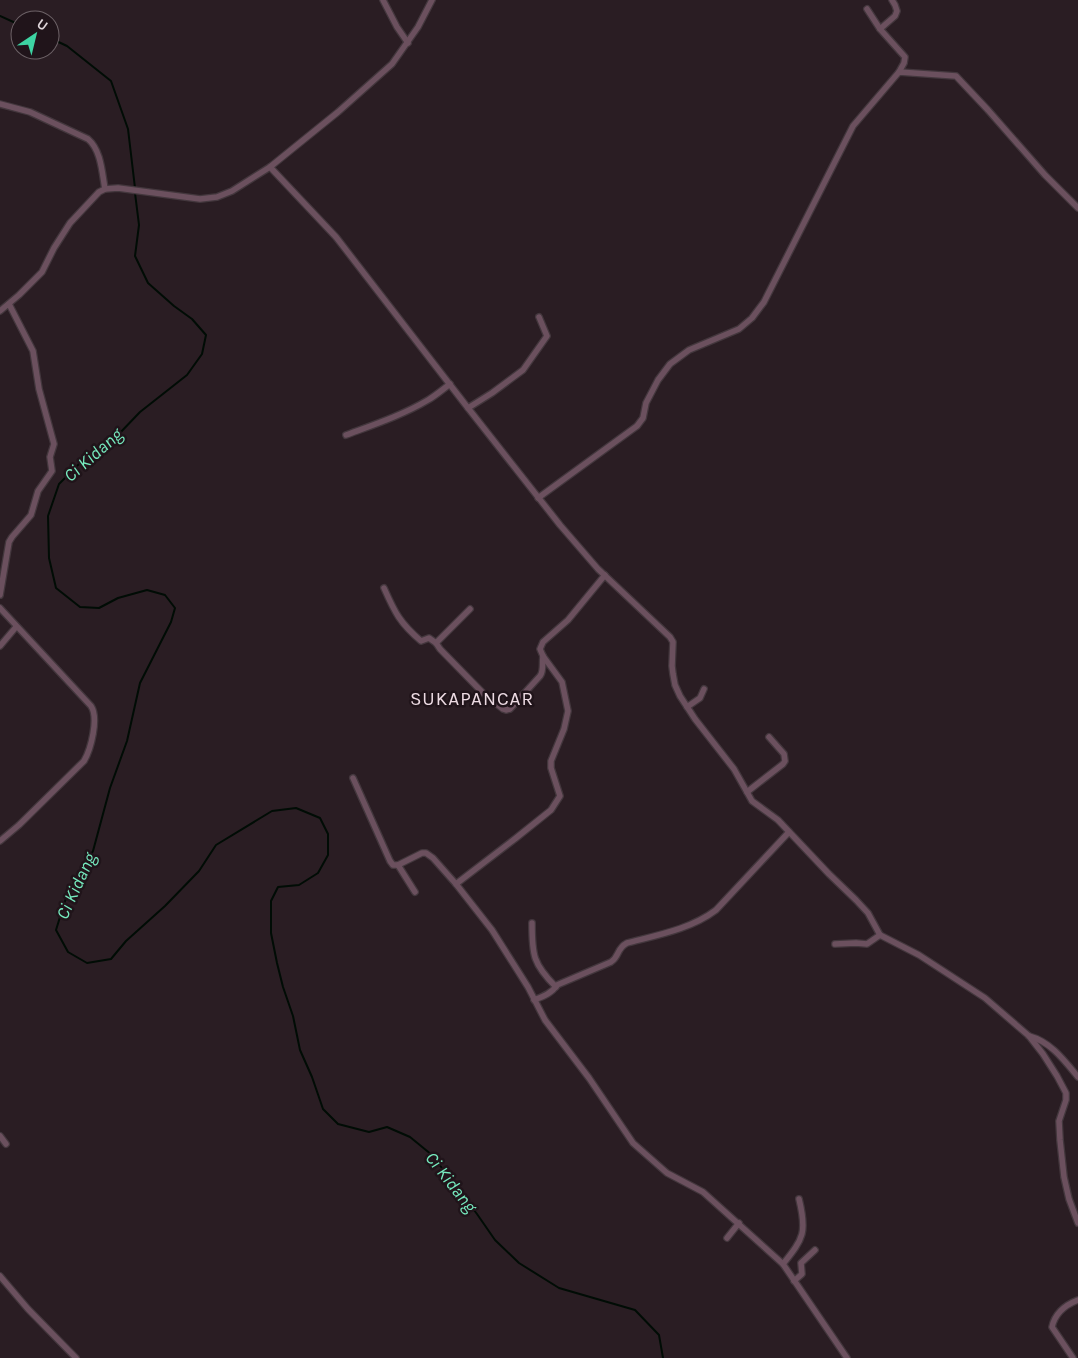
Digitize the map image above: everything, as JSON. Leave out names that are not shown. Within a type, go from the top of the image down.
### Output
[{"type":"street","points":[[383,0],[408,43]]},
{"type":"street","points":[[0,312],[42,272],[54,248],[70,224],[93,198],[105,189],[118,188],[200,199],[217,197],[232,191],[270,167],[338,112],[392,64],[418,27],[432,0]]},
{"type":"street","points":[[880,29],[895,16],[897,11],[892,0]]},
{"type":"street","points":[[538,498],[637,426],[643,418],[646,403],[658,380],[670,364],[689,350],[739,329],[752,318],[764,302],[853,126],[899,72],[904,63],[905,56],[880,29],[867,8]]},
{"type":"street","points":[[899,72],[956,76],[1045,175],[1078,208]]},
{"type":"street","points":[[0,104],[30,112],[93,143],[105,189]]},
{"type":"street","points":[[270,167],[336,237],[560,526],[605,576],[670,637],[673,642],[672,666],[675,685],[695,719],[734,769],[752,801],[775,818],[866,911],[880,935],[919,955],[985,998],[1029,1036],[1043,1054],[1066,1093],[1066,1100],[1059,1121],[1060,1140],[1064,1177],[1069,1199],[1078,1223]]},
{"type":"street","points":[[0,595],[9,542],[31,515],[38,491],[52,471],[50,457],[54,445],[38,389],[33,350],[9,304]]},
{"type":"street","points":[[468,408],[523,370],[546,336],[539,316]]},
{"type":"street","points":[[346,435],[419,405],[450,384]]},
{"type":"street","points":[[456,884],[551,810],[560,796],[551,768],[551,761],[568,712],[562,682],[540,649],[543,642],[568,620],[605,576]]},
{"type":"street","points":[[384,588],[393,609],[403,625],[421,641],[428,638],[436,643],[484,693],[506,710],[510,709],[543,673],[543,656]]},
{"type":"street","points":[[0,608],[95,712],[89,750],[84,760],[19,825],[0,840]]},
{"type":"street","points":[[436,643],[470,609]]},
{"type":"street","points":[[0,646],[16,627]]},
{"type":"street","points":[[687,707],[700,698],[704,689]]},
{"type":"street","points":[[747,792],[785,761],[784,754],[769,737]]},
{"type":"street","points":[[353,778],[388,856],[394,865],[398,865],[415,892]]},
{"type":"street","points":[[534,1000],[550,993],[557,985],[611,962],[616,957],[621,946],[679,929],[708,917],[789,832]]},
{"type":"street","points":[[398,865],[422,853],[426,853],[433,858],[492,930],[528,987],[545,1020],[589,1078],[633,1143],[665,1171],[703,1192],[783,1264],[847,1358]]},
{"type":"street","points":[[532,923],[532,944],[535,959],[544,975],[556,987]]},
{"type":"street","points":[[835,944],[867,944],[880,935]]},
{"type":"street","points":[[1029,1036],[1058,1052],[1078,1076]]},
{"type":"street","points":[[0,1136],[6,1144]]},
{"type":"street","points":[[783,1264],[802,1236],[804,1223],[800,1199]]},
{"type":"street","points":[[727,1238],[739,1223]]},
{"type":"street","points":[[794,1282],[802,1274],[801,1263],[815,1250]]},
{"type":"street","points":[[0,1276],[28,1309],[76,1358]]},
{"type":"street","points":[[1073,1358],[1052,1327],[1056,1316],[1061,1310],[1078,1300]]},
{"type":"waterway","name":"Ci Kidang","points":[[0,16],[10,20]]},
{"type":"waterway","name":"Ci Kidang","points":[[60,43],[67,46],[111,81],[128,129],[135,188]]},
{"type":"waterway","name":"Ci Kidang","points":[[135,193],[139,225],[135,256],[148,283],[192,319],[206,335],[202,354],[187,375],[140,412],[117,436],[90,453],[59,484],[48,516],[49,558],[56,588],[80,607],[99,608],[118,598],[147,590],[165,595],[175,608],[171,622],[140,683],[127,741],[110,788],[93,851],[65,901],[56,930],[68,952],[87,963],[111,959],[126,941],[165,906],[199,871],[216,845],[272,811],[296,808],[320,818],[328,834],[328,855],[318,873],[299,885],[278,887],[271,901],[271,933],[300,1050],[323,1109],[338,1124],[369,1132],[387,1127],[410,1137],[432,1155],[495,1240],[519,1263],[559,1288],[635,1310],[659,1335],[663,1358]]},
{"type":"district","name":"SUKAPANCAR","points":[[472,699]]}]
